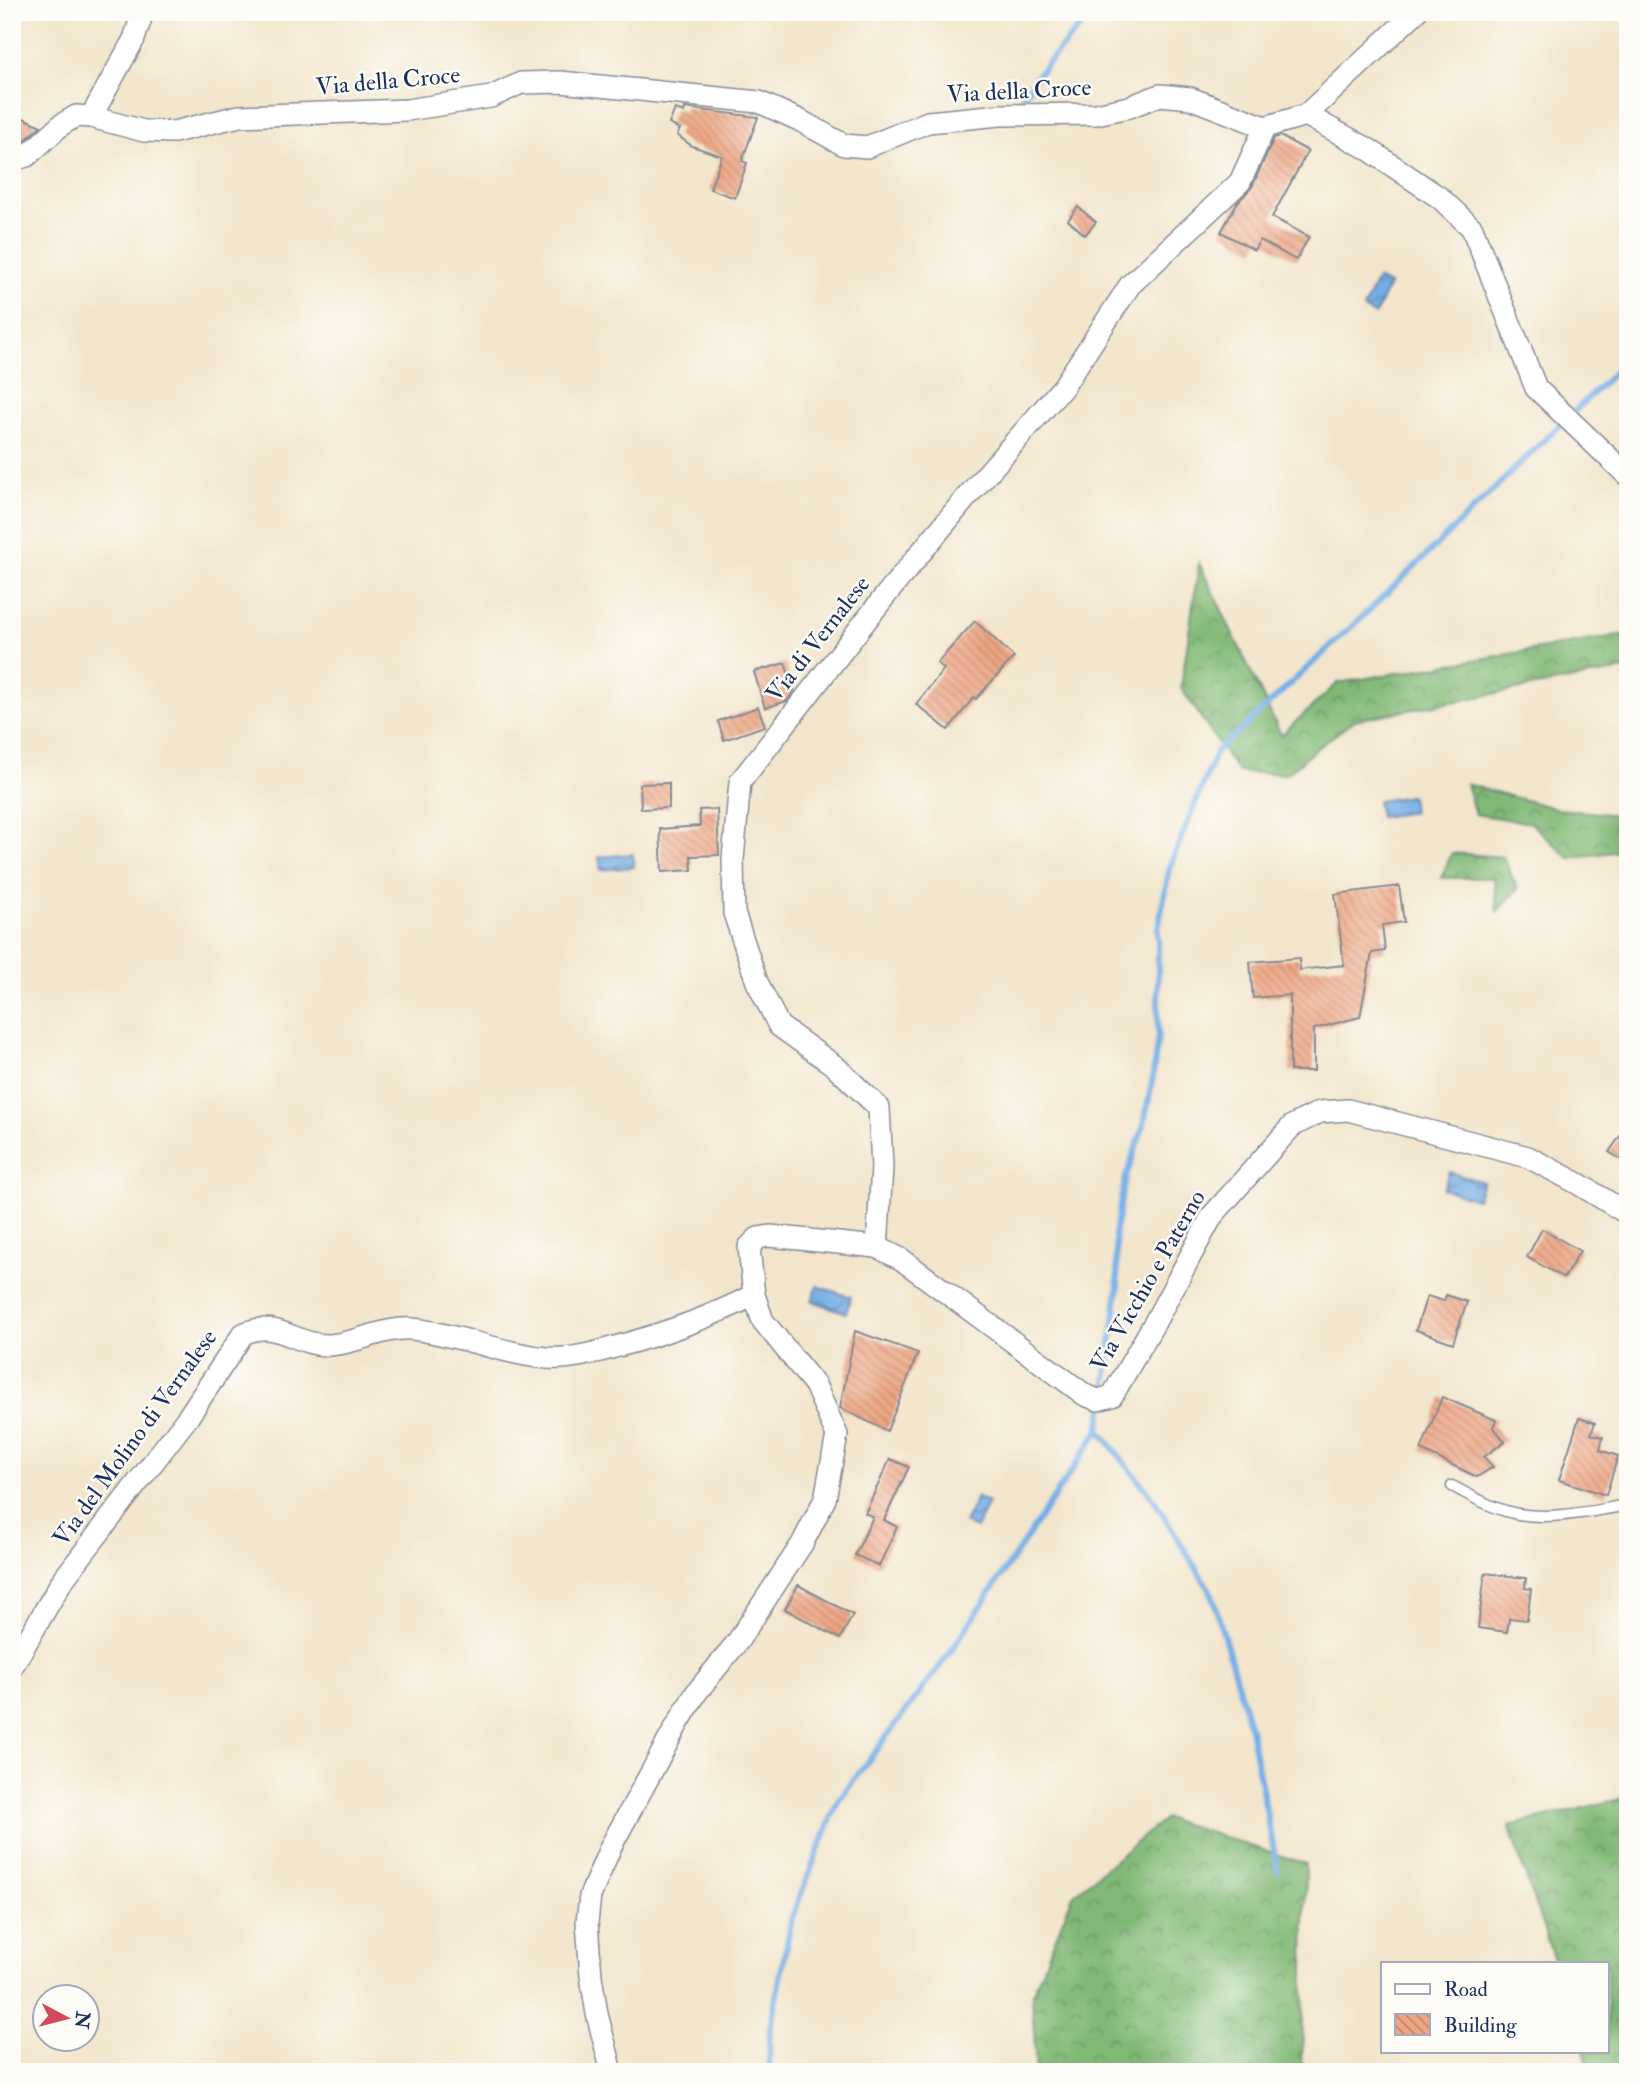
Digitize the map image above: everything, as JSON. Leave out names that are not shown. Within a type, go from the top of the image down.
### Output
[{"type":"street","points":[[12,160],[27,156],[61,125],[76,116],[91,117],[134,39],[143,12]]},
{"type":"street","points":[[1265,127],[1307,115],[1416,12]]},
{"type":"street","name":"Via della Croce","points":[[91,117],[144,131],[174,132],[239,116],[407,110],[491,97],[521,83],[560,82],[759,102],[844,145],[867,147],[928,122],[1000,115],[1096,114],[1129,107],[1160,95],[1190,98],[1265,127]]},
{"type":"street","points":[[1307,115],[1368,149],[1430,191],[1472,228],[1536,388],[1628,476]]},
{"type":"street","name":"Via di Vernalese","points":[[877,1247],[882,1167],[879,1108],[835,1066],[779,1026],[757,982],[734,912],[733,859],[740,782],[885,596],[1063,387],[1130,285],[1240,182],[1265,127]]},
{"type":"street","name":"Via Vicchio e Paterno","points":[[877,1247],[901,1259],[1085,1395],[1098,1400],[1112,1396],[1212,1216],[1292,1126],[1320,1112],[1348,1110],[1528,1157],[1577,1182],[1628,1214]]},
{"type":"street","points":[[612,2072],[607,2044],[597,2014],[591,1976],[587,1922],[590,1896],[611,1846],[689,1703],[738,1641],[802,1544],[825,1499],[837,1435],[826,1407],[799,1364],[763,1321],[754,1295],[749,1247],[758,1238],[770,1236],[877,1247]]},
{"type":"street","name":"Via del Molino di Vernalese","points":[[12,1667],[62,1581],[188,1417],[243,1334],[254,1329],[269,1328],[311,1343],[330,1345],[409,1328],[548,1358],[590,1354],[656,1336],[720,1312],[754,1295]]},
{"type":"lane","points":[[1452,1486],[1490,1505],[1517,1514],[1561,1516],[1628,1505]]},
{"type":"green space","points":[[1199,563],[1281,735],[1338,683],[1628,634],[1628,669],[1355,720],[1287,774],[1238,772],[1181,688]]},
{"type":"green space","points":[[1466,784],[1558,809],[1628,816],[1628,850],[1569,858],[1531,823],[1475,814]]},
{"type":"green space","points":[[1452,853],[1503,857],[1518,889],[1497,912],[1494,878],[1441,878]]},
{"type":"green space","points":[[1628,1797],[1628,2072],[1591,2072],[1584,2052],[1608,2052],[1608,1962],[1555,1962],[1509,1826]]},
{"type":"green space","points":[[1165,1818],[1306,1864],[1302,2072],[1036,2072],[1032,1995],[1073,1895]]},
{"type":"water","points":[[1377,279],[1389,285],[1375,315],[1363,309]]},
{"type":"water","points":[[1411,796],[1413,812],[1380,817],[1377,801]]},
{"type":"water","points":[[633,854],[634,867],[601,870],[599,857]]},
{"type":"water","points":[[1449,1172],[1483,1182],[1477,1199],[1443,1189]]},
{"type":"water","points":[[817,1286],[851,1297],[846,1313],[812,1301]]},
{"type":"water","points":[[977,1497],[988,1503],[976,1528],[964,1523]]},
{"type":"building","points":[[685,108],[758,117],[742,161],[747,163],[735,198],[710,189],[722,156],[692,146],[677,135],[680,129],[669,124],[675,109],[684,112]]},
{"type":"building","points":[[12,113],[41,126],[21,144],[12,146]]},
{"type":"building","points":[[1280,136],[1308,151],[1272,217],[1309,237],[1296,260],[1260,240],[1254,250],[1221,232],[1237,203],[1252,187],[1274,138]]},
{"type":"building","points":[[1078,207],[1096,222],[1085,235],[1068,220]]},
{"type":"building","points":[[975,621],[1014,657],[976,699],[974,697],[948,730],[916,704],[944,669],[937,663]]},
{"type":"building","points":[[785,663],[794,691],[787,701],[765,708],[754,672]]},
{"type":"building","points":[[758,707],[765,726],[724,740],[718,721]]},
{"type":"building","points":[[669,783],[669,808],[641,809],[640,784]]},
{"type":"building","points":[[717,809],[719,855],[691,856],[692,870],[662,872],[660,829],[700,826],[699,810]]},
{"type":"building","points":[[1399,886],[1404,922],[1382,925],[1385,951],[1372,953],[1360,1017],[1314,1029],[1314,1071],[1290,1071],[1290,995],[1253,998],[1250,962],[1299,958],[1300,970],[1344,965],[1335,894]]},
{"type":"building","points":[[1628,1125],[1628,1164],[1609,1152]]},
{"type":"building","points":[[1542,1229],[1580,1251],[1564,1278],[1527,1257]]},
{"type":"building","points":[[1446,1295],[1467,1302],[1453,1343],[1416,1330],[1427,1296],[1444,1301]]},
{"type":"building","points":[[855,1331],[918,1353],[887,1431],[840,1408]]},
{"type":"building","points":[[1442,1397],[1496,1420],[1493,1427],[1505,1441],[1484,1457],[1493,1467],[1477,1477],[1421,1450]]},
{"type":"building","points":[[1579,1418],[1595,1423],[1591,1434],[1603,1437],[1600,1450],[1618,1456],[1606,1495],[1559,1480]]},
{"type":"building","points":[[890,1459],[909,1467],[884,1520],[897,1527],[879,1566],[855,1555],[873,1517],[865,1513]]},
{"type":"building","points":[[1485,1573],[1526,1578],[1525,1588],[1531,1589],[1527,1620],[1509,1618],[1507,1632],[1478,1628]]},
{"type":"building","points":[[798,1585],[853,1615],[840,1639],[785,1609]]},
{"type":"waterway","points":[[1018,105],[1039,73],[1093,12]]},
{"type":"waterway","points":[[1105,1391],[1118,1287],[1115,1231],[1125,1180],[1144,1124],[1158,1035],[1158,929],[1170,866],[1217,750],[1379,601],[1628,359]]},
{"type":"waterway","points":[[772,2072],[769,2061],[770,2029],[792,1917],[838,1801],[951,1651],[1099,1430],[1104,1402]]},
{"type":"waterway","points":[[1099,1430],[1154,1500],[1212,1594],[1250,1728],[1278,1871]]}]
